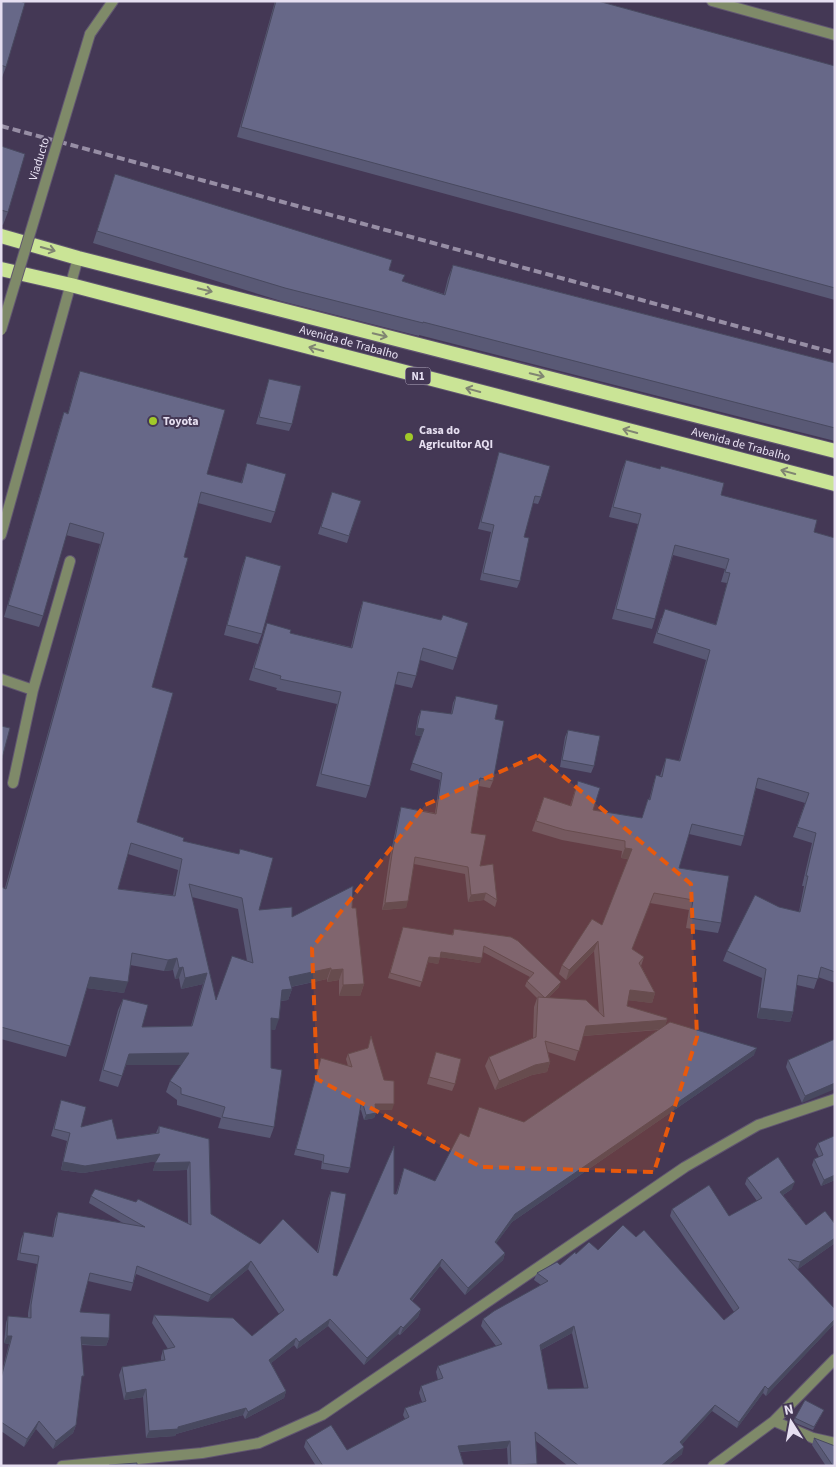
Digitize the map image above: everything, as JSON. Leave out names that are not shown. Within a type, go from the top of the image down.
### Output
[{"type":"highway","name":"Avenida de Trabalho","points":[[1,236],[78,258],[835,451]]},
{"type":"highway","name":"Avenida de Trabalho","points":[[1,269],[71,285],[835,484]]},
{"type":"street","name":"Viaducto","points":[[1,330],[90,34],[112,1]]},
{"type":"street","points":[[712,1],[835,35]]},
{"type":"street","points":[[1,535],[78,258]]},
{"type":"street","points":[[13,783],[33,690],[70,561]]},
{"type":"street","points":[[1,679],[33,690]]},
{"type":"street","points":[[62,1466],[202,1453],[258,1443],[322,1415],[685,1168],[758,1125],[835,1100]]},
{"type":"street","points":[[713,1466],[774,1421],[835,1359]]},
{"type":"street","points":[[774,1421],[813,1438],[835,1443]]},
{"type":"highlighted area","points":[[538,755],[691,884],[697,1037],[654,1172],[481,1167],[317,1079],[312,948],[425,805]]},
{"type":"building","points":[[1,1],[20,1],[25,3],[6,67],[1,65]]},
{"type":"building","points":[[276,1],[598,1],[835,66],[835,288],[241,127]]},
{"type":"building","points":[[1,146],[25,154],[8,212],[1,210]]},
{"type":"building","points":[[115,174],[392,260],[389,270],[405,275],[402,281],[445,295],[453,265],[835,363],[835,428],[285,288],[97,231]]},
{"type":"building","points":[[80,371],[225,410],[207,474],[242,483],[247,463],[286,474],[275,512],[201,492],[184,557],[188,558],[152,687],[173,693],[137,822],[184,838],[183,841],[239,854],[240,849],[273,858],[259,910],[292,907],[292,917],[353,886],[352,908],[356,908],[364,984],[343,985],[343,969],[331,970],[331,968],[289,977],[292,989],[282,990],[279,1019],[271,1018],[271,1068],[282,1070],[274,1127],[222,1117],[225,1107],[181,1094],[181,1088],[170,1081],[189,1053],[129,1054],[122,1076],[103,1070],[123,999],[148,1005],[142,1027],[192,1026],[207,973],[185,978],[183,967],[179,968],[177,958],[168,960],[132,953],[128,982],[90,977],[70,1046],[1,1027],[1,887],[6,889],[104,533],[70,523],[43,616],[8,605],[64,412],[68,414]],"holes":[[[131,843],[182,859],[175,896],[118,889]],[[189,884],[242,898],[253,963],[232,956],[216,1000]]]},
{"type":"building","points":[[269,379],[301,386],[292,424],[259,417]]},
{"type":"building","points":[[499,452],[550,466],[541,497],[535,496],[524,537],[529,538],[520,581],[483,573],[494,525],[481,522]]},
{"type":"building","points":[[626,460],[660,469],[661,466],[724,483],[721,495],[817,520],[814,532],[835,538],[835,972],[821,967],[818,979],[798,975],[793,1012],[760,1008],[766,969],[727,951],[755,895],[779,907],[800,912],[816,833],[797,827],[809,793],[758,778],[744,836],[692,824],[679,868],[729,876],[721,923],[690,918],[693,900],[654,893],[632,949],[644,957],[639,963],[655,993],[630,990],[627,1006],[667,1018],[667,1020],[586,1026],[579,1051],[545,1041],[550,1062],[535,1065],[499,1081],[489,1057],[536,1037],[538,997],[586,1000],[604,1017],[598,941],[569,970],[562,965],[592,919],[602,925],[632,849],[625,848],[625,841],[565,830],[536,821],[544,797],[571,806],[578,781],[600,788],[593,810],[642,818],[648,799],[650,800],[656,775],[662,777],[666,758],[680,761],[710,650],[657,633],[665,609],[716,625],[730,573],[725,572],[729,559],[675,545],[655,619],[616,609],[641,514],[613,507]]},
{"type":"building","points":[[332,492],[361,501],[349,536],[321,527]]},
{"type":"building","points":[[246,556],[281,566],[262,634],[227,625]]},
{"type":"building","points":[[363,601],[441,620],[443,615],[468,623],[457,658],[423,648],[416,676],[398,672],[370,786],[321,774],[341,692],[280,679],[281,676],[254,668],[267,623],[291,630],[290,633],[352,648]]},
{"type":"building","points":[[456,696],[498,705],[495,719],[504,721],[493,781],[480,778],[471,833],[486,835],[480,866],[493,864],[497,900],[486,893],[471,895],[468,867],[415,857],[408,901],[385,903],[401,807],[436,814],[442,773],[412,763],[424,729],[417,728],[421,710],[452,714]]},
{"type":"building","points":[[1,726],[10,728],[1,762]]},
{"type":"building","points":[[568,730],[600,736],[594,766],[562,760]]},
{"type":"building","points":[[403,927],[453,935],[454,929],[511,937],[518,941],[561,982],[545,998],[527,981],[534,973],[484,946],[482,958],[441,952],[440,958],[429,957],[422,982],[390,973]]},
{"type":"building","points":[[670,1022],[757,1048],[515,1214],[495,1242],[505,1253],[468,1288],[442,1259],[410,1299],[421,1309],[403,1328],[401,1326],[367,1358],[330,1319],[299,1342],[296,1338],[269,1360],[286,1391],[248,1412],[246,1408],[178,1427],[178,1429],[149,1431],[146,1389],[126,1393],[122,1367],[165,1360],[163,1350],[175,1347],[154,1315],[233,1318],[252,1336],[284,1310],[251,1261],[211,1295],[137,1266],[133,1283],[90,1273],[80,1312],[110,1314],[109,1338],[81,1337],[84,1376],[82,1376],[76,1425],[56,1441],[39,1421],[27,1439],[1,1422],[1,1378],[12,1336],[7,1336],[8,1316],[31,1318],[31,1305],[39,1256],[20,1253],[24,1232],[53,1237],[58,1212],[145,1227],[91,1196],[95,1189],[136,1202],[138,1199],[191,1225],[190,1162],[155,1163],[160,1154],[85,1166],[63,1162],[70,1133],[54,1129],[61,1100],[86,1107],[81,1127],[112,1119],[117,1139],[159,1133],[159,1126],[209,1139],[211,1214],[260,1244],[283,1219],[318,1253],[331,1191],[346,1194],[333,1275],[337,1276],[394,1146],[394,1194],[397,1194],[404,1168],[435,1181],[460,1133],[469,1137],[479,1107],[524,1122]]},
{"type":"building","points":[[371,1036],[384,1080],[394,1081],[394,1104],[375,1104],[376,1113],[366,1115],[363,1104],[361,1104],[350,1168],[323,1163],[324,1155],[296,1149],[321,1058],[352,1067],[348,1054],[368,1048]]},
{"type":"building","points":[[835,1039],[835,1083],[805,1096],[788,1060]]},
{"type":"building","points":[[436,1052],[461,1059],[455,1084],[429,1077]]},
{"type":"building","points":[[834,1136],[835,1175],[824,1180],[814,1159],[823,1155],[818,1143]]},
{"type":"building","points":[[778,1157],[795,1182],[780,1192],[806,1225],[825,1211],[835,1224],[835,1238],[800,1262],[788,1259],[835,1309],[835,1319],[768,1389],[765,1386],[739,1422],[715,1405],[680,1442],[684,1447],[661,1466],[579,1466],[535,1432],[537,1464],[511,1465],[510,1441],[458,1446],[464,1466],[323,1466],[306,1440],[331,1425],[347,1450],[409,1417],[405,1408],[426,1401],[421,1386],[443,1378],[438,1366],[502,1344],[483,1319],[548,1281],[537,1273],[557,1262],[560,1265],[589,1242],[598,1250],[623,1225],[636,1237],[644,1230],[724,1320],[739,1308],[672,1209],[709,1185],[729,1216],[762,1198],[747,1178]],"holes":[[[574,1326],[588,1388],[548,1389],[540,1345]]]},
{"type":"building","points":[[805,1400],[824,1410],[814,1427],[795,1418]]},
{"type":"building","points":[[814,1438],[835,1446],[835,1466],[833,1466]]},
{"type":"building","points":[[137,1463],[137,1466],[109,1466],[109,1465]]},
{"type":"railway","points":[[1,126],[835,353]]},
{"type":"place","name":"Toyota","points":[[153,421]]},
{"type":"place","name":"Casa do Agricultor AQI","points":[[409,437]]}]
